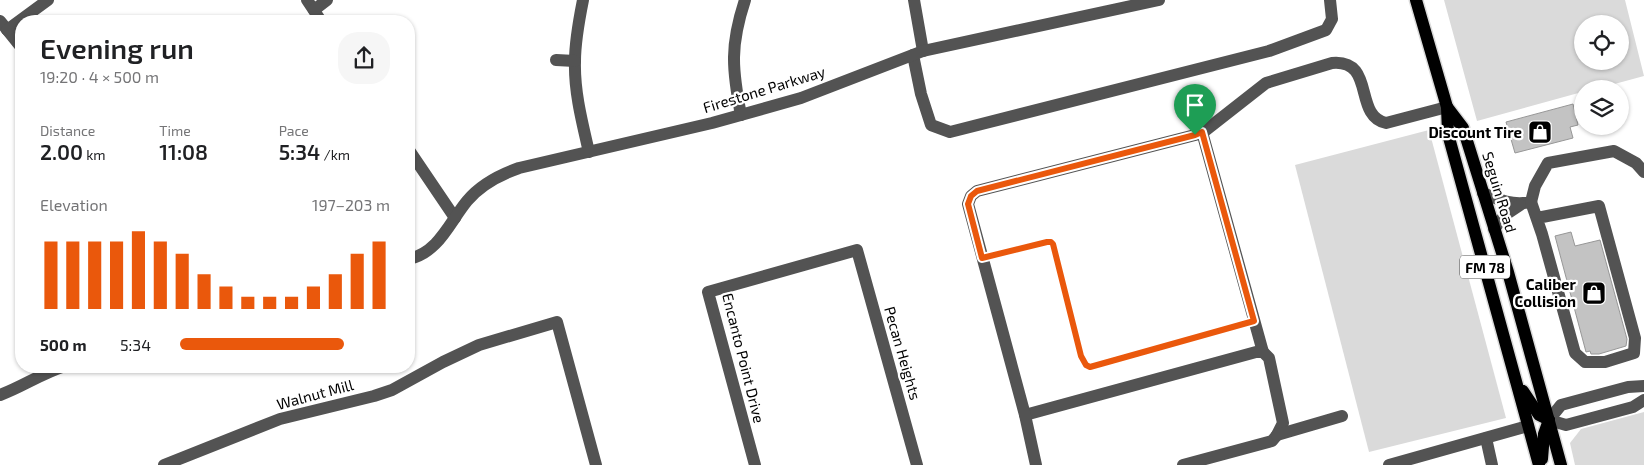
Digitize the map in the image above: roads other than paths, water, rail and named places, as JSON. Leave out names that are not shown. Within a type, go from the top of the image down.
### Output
[{"type":"main road","name":"Seguin Road","points":[[1416,0],[1447,107],[1448,134],[1528,426],[1541,465]]},
{"type":"main road","name":"Seguin Road","points":[[1447,107],[1463,128],[1494,229],[1561,465]]},
{"type":"main road","points":[[1516,380],[1539,415],[1549,420],[1544,434],[1541,465]]},
{"type":"street","points":[[22,15],[48,0]]},
{"type":"street","points":[[310,5],[327,0]]},
{"type":"street","points":[[584,0],[579,19],[574,60],[578,102],[589,152]]},
{"type":"street","points":[[741,115],[736,88],[733,49],[745,0]]},
{"type":"street","points":[[914,0],[921,94],[931,125],[950,132],[1269,51],[1326,30],[1332,19],[1330,0]]},
{"type":"street","name":"Firestone Parkway","points":[[415,258],[419,257],[441,238],[467,200],[482,186],[499,175],[519,168],[741,115],[801,98],[918,53],[1160,0]]},
{"type":"street","points":[[15,19],[4,25],[15,39]]},
{"type":"street","points":[[556,60],[574,60]]},
{"type":"street","points":[[1036,465],[1025,415],[968,204],[971,196],[977,191],[1195,135],[1202,132],[1266,83],[1332,63],[1341,62],[1351,66],[1358,73],[1371,114],[1378,121],[1386,123],[1447,107]]},
{"type":"street","points":[[1183,465],[1272,440],[1284,423],[1269,358],[1263,352],[1202,132]]},
{"type":"street","points":[[1494,229],[1505,215],[1525,203],[1548,164],[1614,151],[1636,163],[1644,172]]},
{"type":"street","points":[[415,159],[455,218]]},
{"type":"street","points":[[1483,193],[1503,202],[1525,203],[1538,218],[1575,353],[1584,362],[1605,362],[1634,353],[1635,338],[1599,206],[1538,218]]},
{"type":"street","name":"Encanto Point Drive","points":[[755,465],[708,292],[857,250]]},
{"type":"street","name":"Pecan Heights","points":[[857,250],[917,465]]},
{"type":"street","name":"Walnut Mill","points":[[164,465],[280,420],[392,390],[479,345],[557,322],[596,465]]},
{"type":"street","points":[[1025,415],[1256,352],[1263,352]]},
{"type":"street","points":[[0,395],[45,373]]},
{"type":"street","points":[[1644,386],[1628,387],[1562,405],[1549,420],[1566,425],[1633,408],[1644,400]]},
{"type":"street","points":[[1277,435],[1342,416]]},
{"type":"street","points":[[1388,465],[1528,426]]},
{"type":"street","points":[[1486,438],[1492,465]]},
{"type":"place","name":"Discount Tire","points":[[1540,132]]},
{"type":"place","name":"Caliber Collision","points":[[1594,293]]}]
